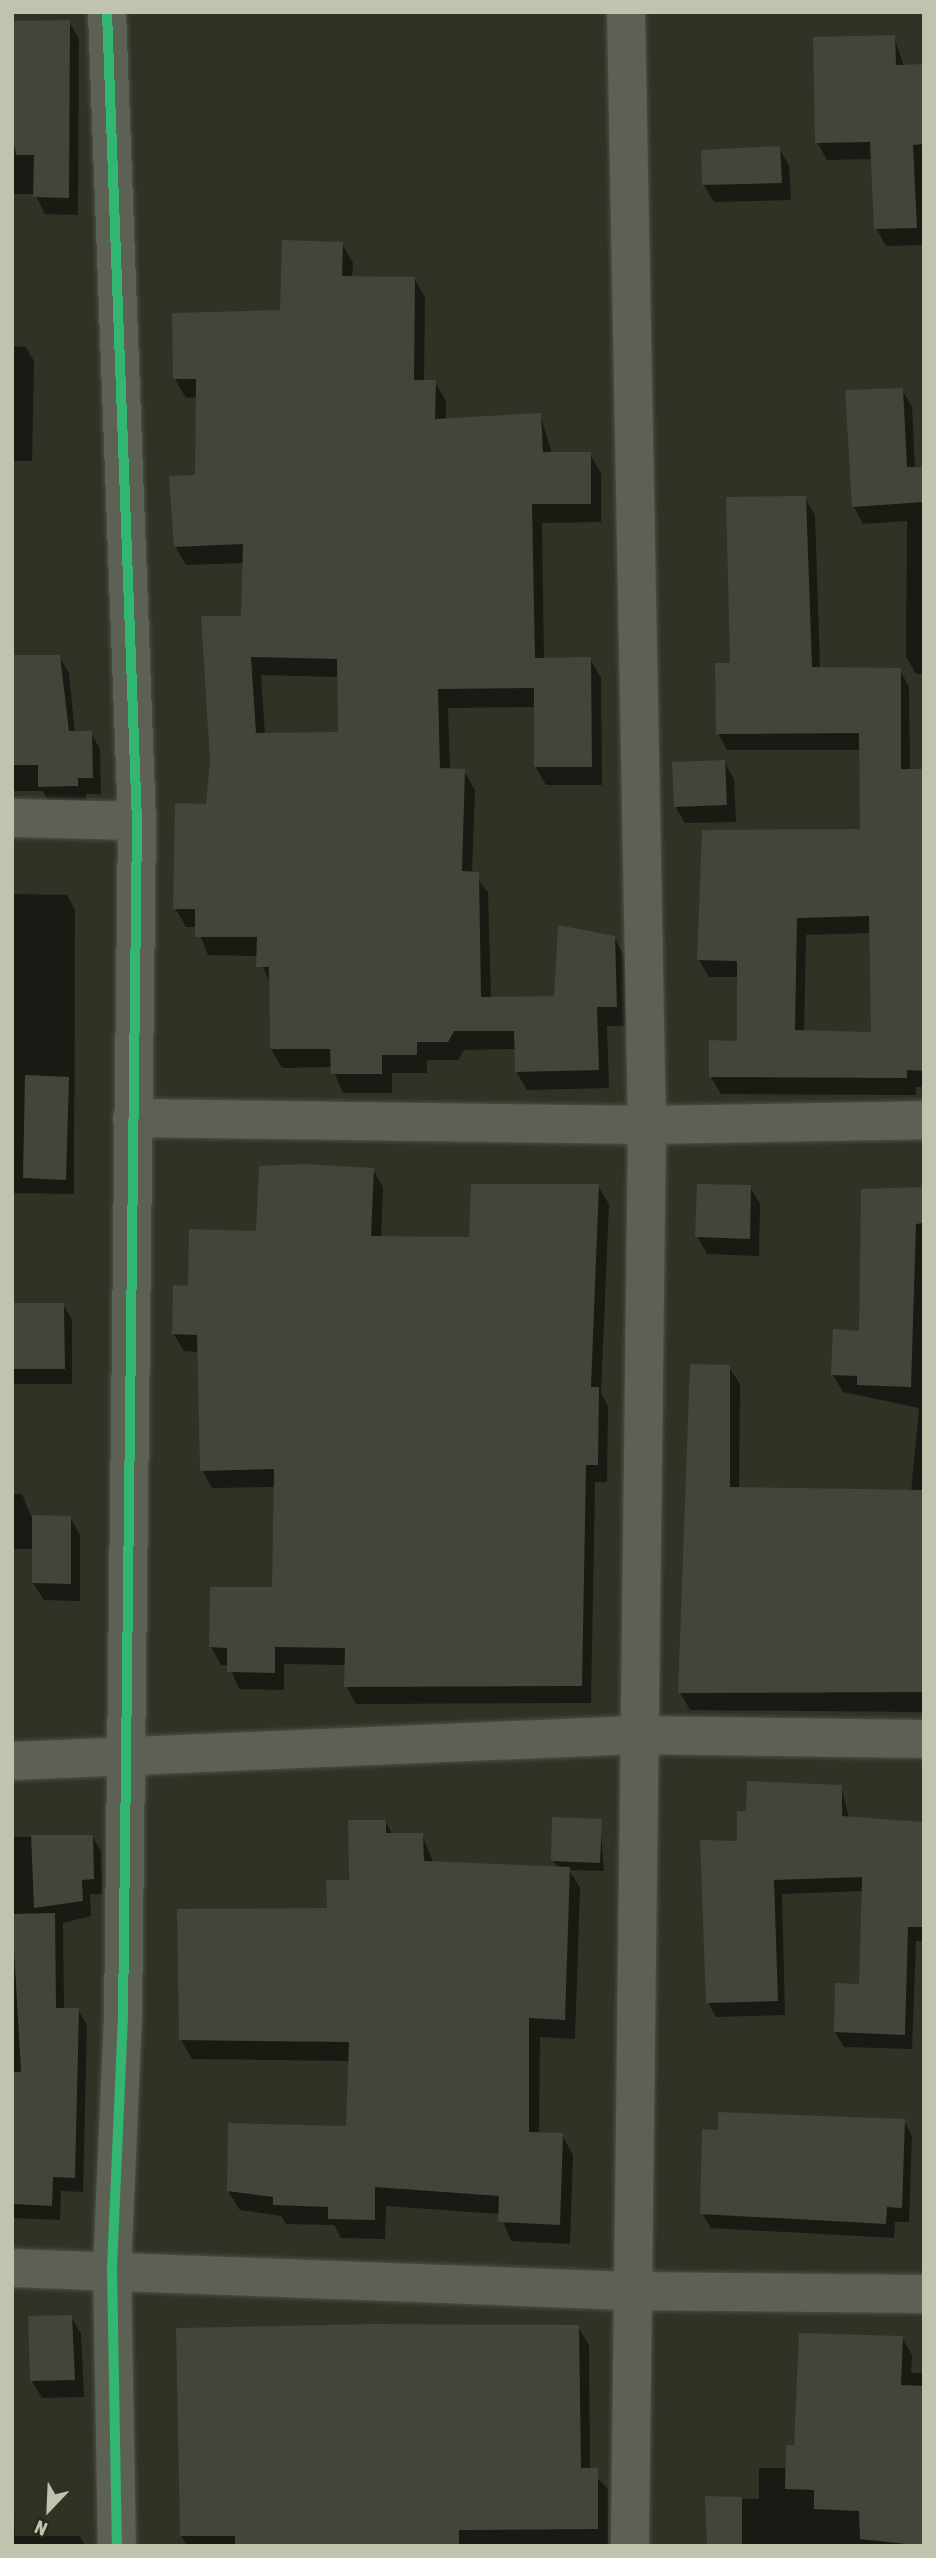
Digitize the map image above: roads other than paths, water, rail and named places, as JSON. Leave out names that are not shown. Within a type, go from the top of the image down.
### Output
[{"type":"street","points":[[107,12],[137,821],[127,1758],[113,2267],[117,2546]]},
{"type":"street","points":[[626,12],[647,1125],[629,2291],[630,2546]]},
{"type":"street","points":[[12,818],[137,821]]},
{"type":"street","points":[[132,1118],[647,1125],[924,1119]]},
{"type":"street","points":[[12,1761],[637,1735],[924,1739]]},
{"type":"street","points":[[12,2268],[113,2267],[629,2291],[924,2294]]}]
